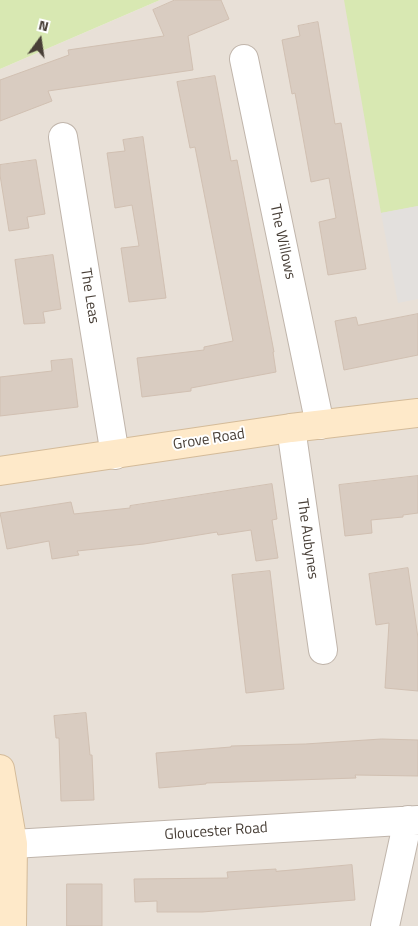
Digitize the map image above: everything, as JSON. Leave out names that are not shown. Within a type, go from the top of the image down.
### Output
[{"type":"street","name":"The Willows","points":[[244,59],[320,425]]},
{"type":"street","name":"The Leas","points":[[63,137],[115,455]]},
{"type":"street","name":"Grove Road","points":[[0,471],[291,428],[418,413]]},
{"type":"street","name":"The Aubynes","points":[[291,428],[323,650]]},
{"type":"street","points":[[0,769],[13,844],[12,926]]},
{"type":"street","points":[[385,926],[413,820]]},
{"type":"street","name":"Gloucester Road","points":[[13,844],[413,820]]},
{"type":"shaded area","points":[[160,0],[418,0],[418,926],[0,926],[0,69]]},
{"type":"shaded area","points":[[418,206],[418,299],[398,303],[381,213]]},
{"type":"green space","points":[[0,0],[160,0],[0,69]]},
{"type":"green space","points":[[344,0],[418,0],[418,206],[381,213]]},
{"type":"building","points":[[175,0],[221,0],[229,19],[188,36],[193,70],[48,91],[52,101],[0,121],[0,80],[69,55],[68,50],[164,36],[153,10]]},
{"type":"building","points":[[318,22],[335,124],[341,123],[366,269],[328,275],[319,222],[336,218],[329,178],[311,182],[295,93],[292,94],[282,40],[300,36],[298,26]]},
{"type":"building","points":[[215,76],[231,161],[237,160],[274,352],[276,372],[191,388],[191,391],[142,397],[137,358],[204,350],[204,347],[233,341],[195,147],[190,148],[177,82]]},
{"type":"building","points":[[143,137],[166,298],[129,302],[121,248],[139,246],[132,205],[115,208],[107,153],[125,151],[123,140]]},
{"type":"building","points":[[36,160],[45,214],[27,217],[29,228],[9,231],[0,165]]},
{"type":"building","points":[[53,255],[61,309],[43,312],[45,323],[24,324],[15,260]]},
{"type":"building","points":[[418,314],[418,355],[344,370],[335,321],[356,317],[358,325]]},
{"type":"building","points":[[72,359],[78,407],[0,416],[0,377],[52,371],[51,361]]},
{"type":"building","points":[[418,476],[418,513],[403,515],[403,517],[371,520],[372,533],[345,536],[339,485]]},
{"type":"building","points":[[272,484],[277,519],[272,520],[278,558],[256,561],[251,530],[218,535],[217,532],[144,544],[77,551],[79,555],[52,559],[49,541],[7,549],[0,513],[71,502],[74,514],[130,508],[130,506]]},
{"type":"building","points":[[408,568],[418,638],[418,691],[385,688],[389,623],[376,625],[369,574]]},
{"type":"building","points":[[270,571],[284,689],[246,693],[232,575]]},
{"type":"building","points":[[86,713],[90,755],[92,755],[94,800],[61,801],[59,738],[56,738],[54,716]]},
{"type":"building","points":[[382,739],[418,740],[418,776],[355,775],[356,778],[206,783],[159,788],[156,753],[231,746]]},
{"type":"building","points":[[352,865],[355,900],[202,912],[157,912],[157,901],[135,902],[134,879],[228,878],[227,872],[276,869],[276,871]]},
{"type":"building","points":[[67,884],[102,884],[102,926],[67,926]]}]
